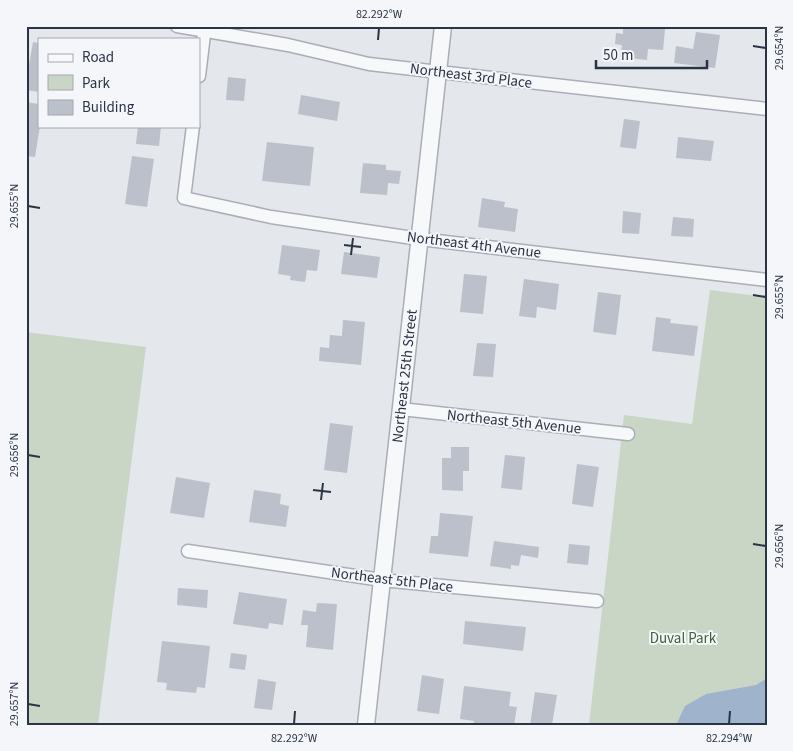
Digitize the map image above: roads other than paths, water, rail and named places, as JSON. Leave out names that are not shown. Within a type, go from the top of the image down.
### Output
[{"type":"street","name":"Northeast 3rd Place","points":[[177,26],[205,28],[369,64],[767,110]]},
{"type":"street","name":"Northeast 25th Street","points":[[366,725],[444,26]]},
{"type":"street","points":[[200,68],[205,28]]},
{"type":"street","name":"Northeast 4th Avenue","points":[[193,128],[184,198],[271,217],[420,239],[767,280]]},
{"type":"street","name":"Northeast 5th Avenue","points":[[401,410],[628,434]]},
{"type":"street","name":"Northeast 5th Place","points":[[188,551],[382,580],[597,601]]},
{"type":"water","points":[[767,678],[767,725],[676,725],[685,706],[706,694],[756,685]]},
{"type":"park label","name":"Duval Park","points":[[683,638]]}]
